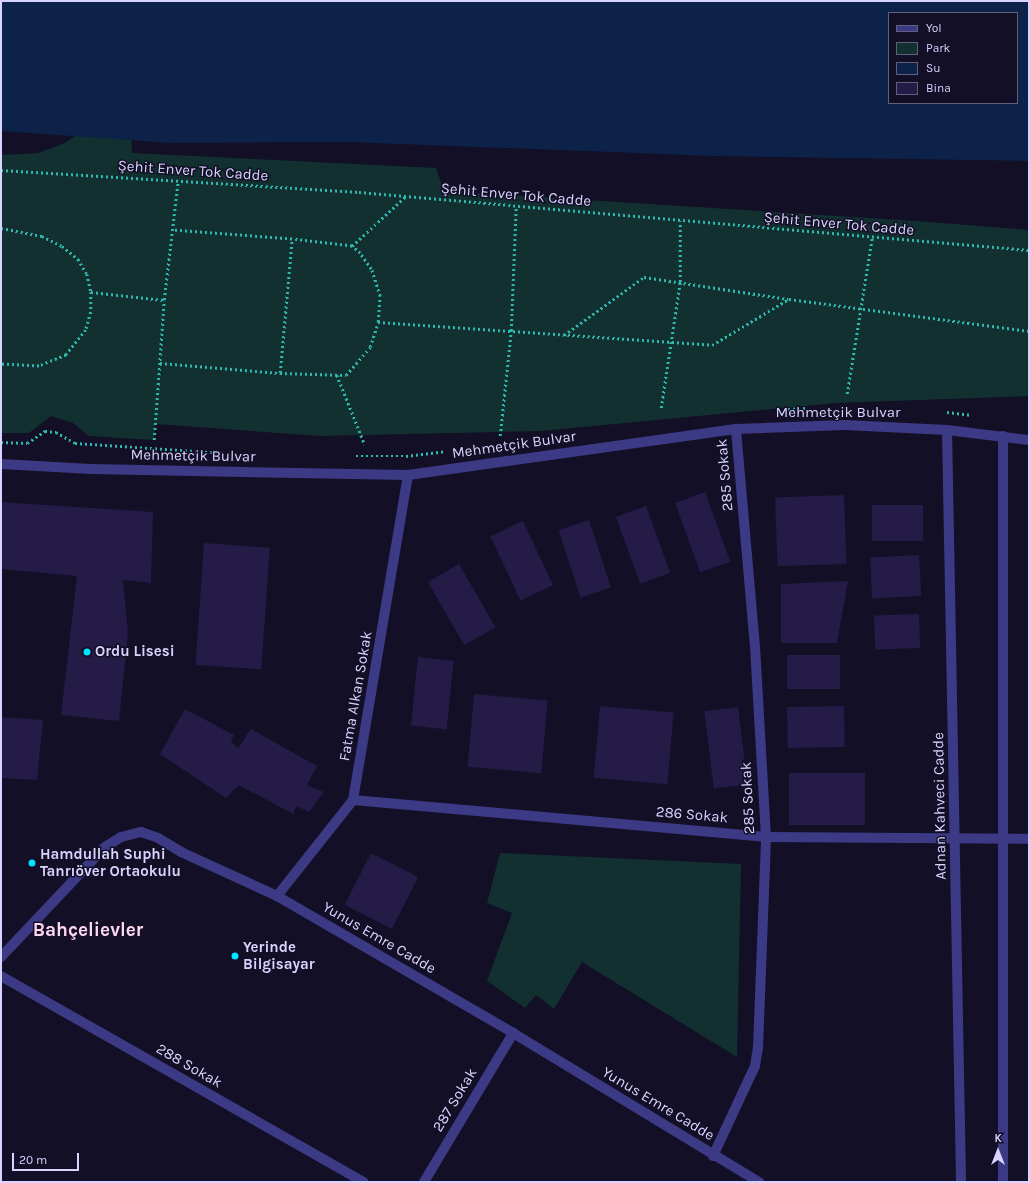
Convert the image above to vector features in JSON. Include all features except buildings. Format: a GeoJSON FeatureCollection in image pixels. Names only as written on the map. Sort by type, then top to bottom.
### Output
{"type":"FeatureCollection","features":[{"type":"Feature","properties":{"kind":"street","name":"Mehmetçik Bulvar"},"geometry":{"type":"LineString","coordinates":[[1,464],[91,470],[408,475],[736,429],[845,425],[947,430],[1029,440]]}},
{"type":"Feature","properties":{"kind":"street","name":"285 Sokak"},"geometry":{"type":"LineString","coordinates":[[713,1156],[755,1066],[758,1048],[766,837],[755,647],[736,429]]}},
{"type":"Feature","properties":{"kind":"street","name":"Adnan Kahveci Cadde"},"geometry":{"type":"LineString","coordinates":[[947,430],[956,838],[961,1182]]}},
{"type":"Feature","properties":{"kind":"street"},"geometry":{"type":"LineString","coordinates":[[1003,436],[1005,839],[1003,1182]]}},
{"type":"Feature","properties":{"kind":"street","name":"Fatma Alkan Sokak"},"geometry":{"type":"LineString","coordinates":[[277,896],[353,800],[408,475]]}},
{"type":"Feature","properties":{"kind":"street","name":"286 Sokak"},"geometry":{"type":"LineString","coordinates":[[353,800],[766,837],[1029,839]]}},
{"type":"Feature","properties":{"kind":"street","name":"Yunus Emre Cadde"},"geometry":{"type":"LineString","coordinates":[[1,957],[105,847],[121,837],[140,832],[158,838],[181,852],[277,896],[512,1033],[713,1156],[759,1182]]}},
{"type":"Feature","properties":{"kind":"street","name":"288 Sokak"},"geometry":{"type":"LineString","coordinates":[[1,976],[363,1182]]}},
{"type":"Feature","properties":{"kind":"street","name":"287 Sokak"},"geometry":{"type":"LineString","coordinates":[[424,1182],[512,1033]]}},
{"type":"Feature","properties":{"kind":"path","name":"Şehit Enver Tok Cadde"},"geometry":{"type":"LineString","coordinates":[[1,170],[406,196],[872,238],[1029,250]]}},
{"type":"Feature","properties":{"kind":"path"},"geometry":{"type":"LineString","coordinates":[[154,440],[164,300],[178,181]]}},
{"type":"Feature","properties":{"kind":"path"},"geometry":{"type":"LineString","coordinates":[[352,246],[406,196]]}},
{"type":"Feature","properties":{"kind":"path"},"geometry":{"type":"LineString","coordinates":[[500,436],[511,331],[516,206]]}},
{"type":"Feature","properties":{"kind":"path"},"geometry":{"type":"LineString","coordinates":[[661,408],[673,343],[680,282],[680,220]]}},
{"type":"Feature","properties":{"kind":"path"},"geometry":{"type":"LineString","coordinates":[[1,228],[42,236],[62,246],[78,259],[87,274],[91,292],[91,312],[86,330],[66,355],[39,366],[1,364]]}},
{"type":"Feature","properties":{"kind":"path"},"geometry":{"type":"LineString","coordinates":[[160,364],[280,373],[346,375],[362,359],[376,334],[378,322],[380,296],[376,284],[367,261],[352,246],[292,239],[172,230]]}},
{"type":"Feature","properties":{"kind":"path"},"geometry":{"type":"LineString","coordinates":[[847,394],[872,238]]}},
{"type":"Feature","properties":{"kind":"path"},"geometry":{"type":"LineString","coordinates":[[280,373],[292,239]]}},
{"type":"Feature","properties":{"kind":"path"},"geometry":{"type":"LineString","coordinates":[[564,335],[644,277],[788,299],[1029,331]]}},
{"type":"Feature","properties":{"kind":"path"},"geometry":{"type":"LineString","coordinates":[[91,292],[164,300]]}},
{"type":"Feature","properties":{"kind":"path"},"geometry":{"type":"LineString","coordinates":[[378,322],[712,345],[788,299]]}},
{"type":"Feature","properties":{"kind":"path"},"geometry":{"type":"LineString","coordinates":[[337,375],[365,445]]}},
{"type":"Feature","properties":{"kind":"path"},"geometry":{"type":"LineString","coordinates":[[779,410],[810,408]]}},
{"type":"Feature","properties":{"kind":"path"},"geometry":{"type":"LineString","coordinates":[[943,412],[974,415]]}},
{"type":"Feature","properties":{"kind":"path"},"geometry":{"type":"LineString","coordinates":[[1,442],[27,443],[45,432],[56,432],[75,443],[228,454]]}},
{"type":"Feature","properties":{"kind":"path"},"geometry":{"type":"LineString","coordinates":[[352,456],[406,456],[452,450]]}},
{"type":"Feature","properties":{"kind":"green space"},"geometry":{"type":"Polygon","coordinates":[[[85,128],[131,131],[132,153],[436,168],[444,191],[916,221],[1029,230],[1029,396],[836,403],[541,431],[320,436],[155,424],[154,440],[89,436],[73,423],[51,416],[29,433],[1,433],[1,155],[38,153],[65,143],[85,128]]]}},
{"type":"Feature","properties":{"kind":"green space"},"geometry":{"type":"Polygon","coordinates":[[[500,853],[741,864],[737,1057],[582,962],[554,1009],[536,995],[525,1008],[487,981],[512,913],[487,903],[500,853]]]}},
{"type":"Feature","properties":{"kind":"water"},"geometry":{"type":"Polygon","coordinates":[[[1,1],[1029,1],[1029,161],[713,156],[349,142],[170,143],[1,131],[1,1]]]}},
{"type":"Feature","properties":{"kind":"place","name":"Ordu Lisesi"},"geometry":{"type":"Point","coordinates":[87,652]}},
{"type":"Feature","properties":{"kind":"place","name":"Hamdullah Suphi Tanrıöver Ortaokulu"},"geometry":{"type":"Point","coordinates":[32,863]}},
{"type":"Feature","properties":{"kind":"place","name":"Yerinde Bilgisayar"},"geometry":{"type":"Point","coordinates":[235,956]}},
{"type":"Feature","properties":{"kind":"district","name":"Bahçelievler"},"geometry":{"type":"Point","coordinates":[88,931]}}]}
